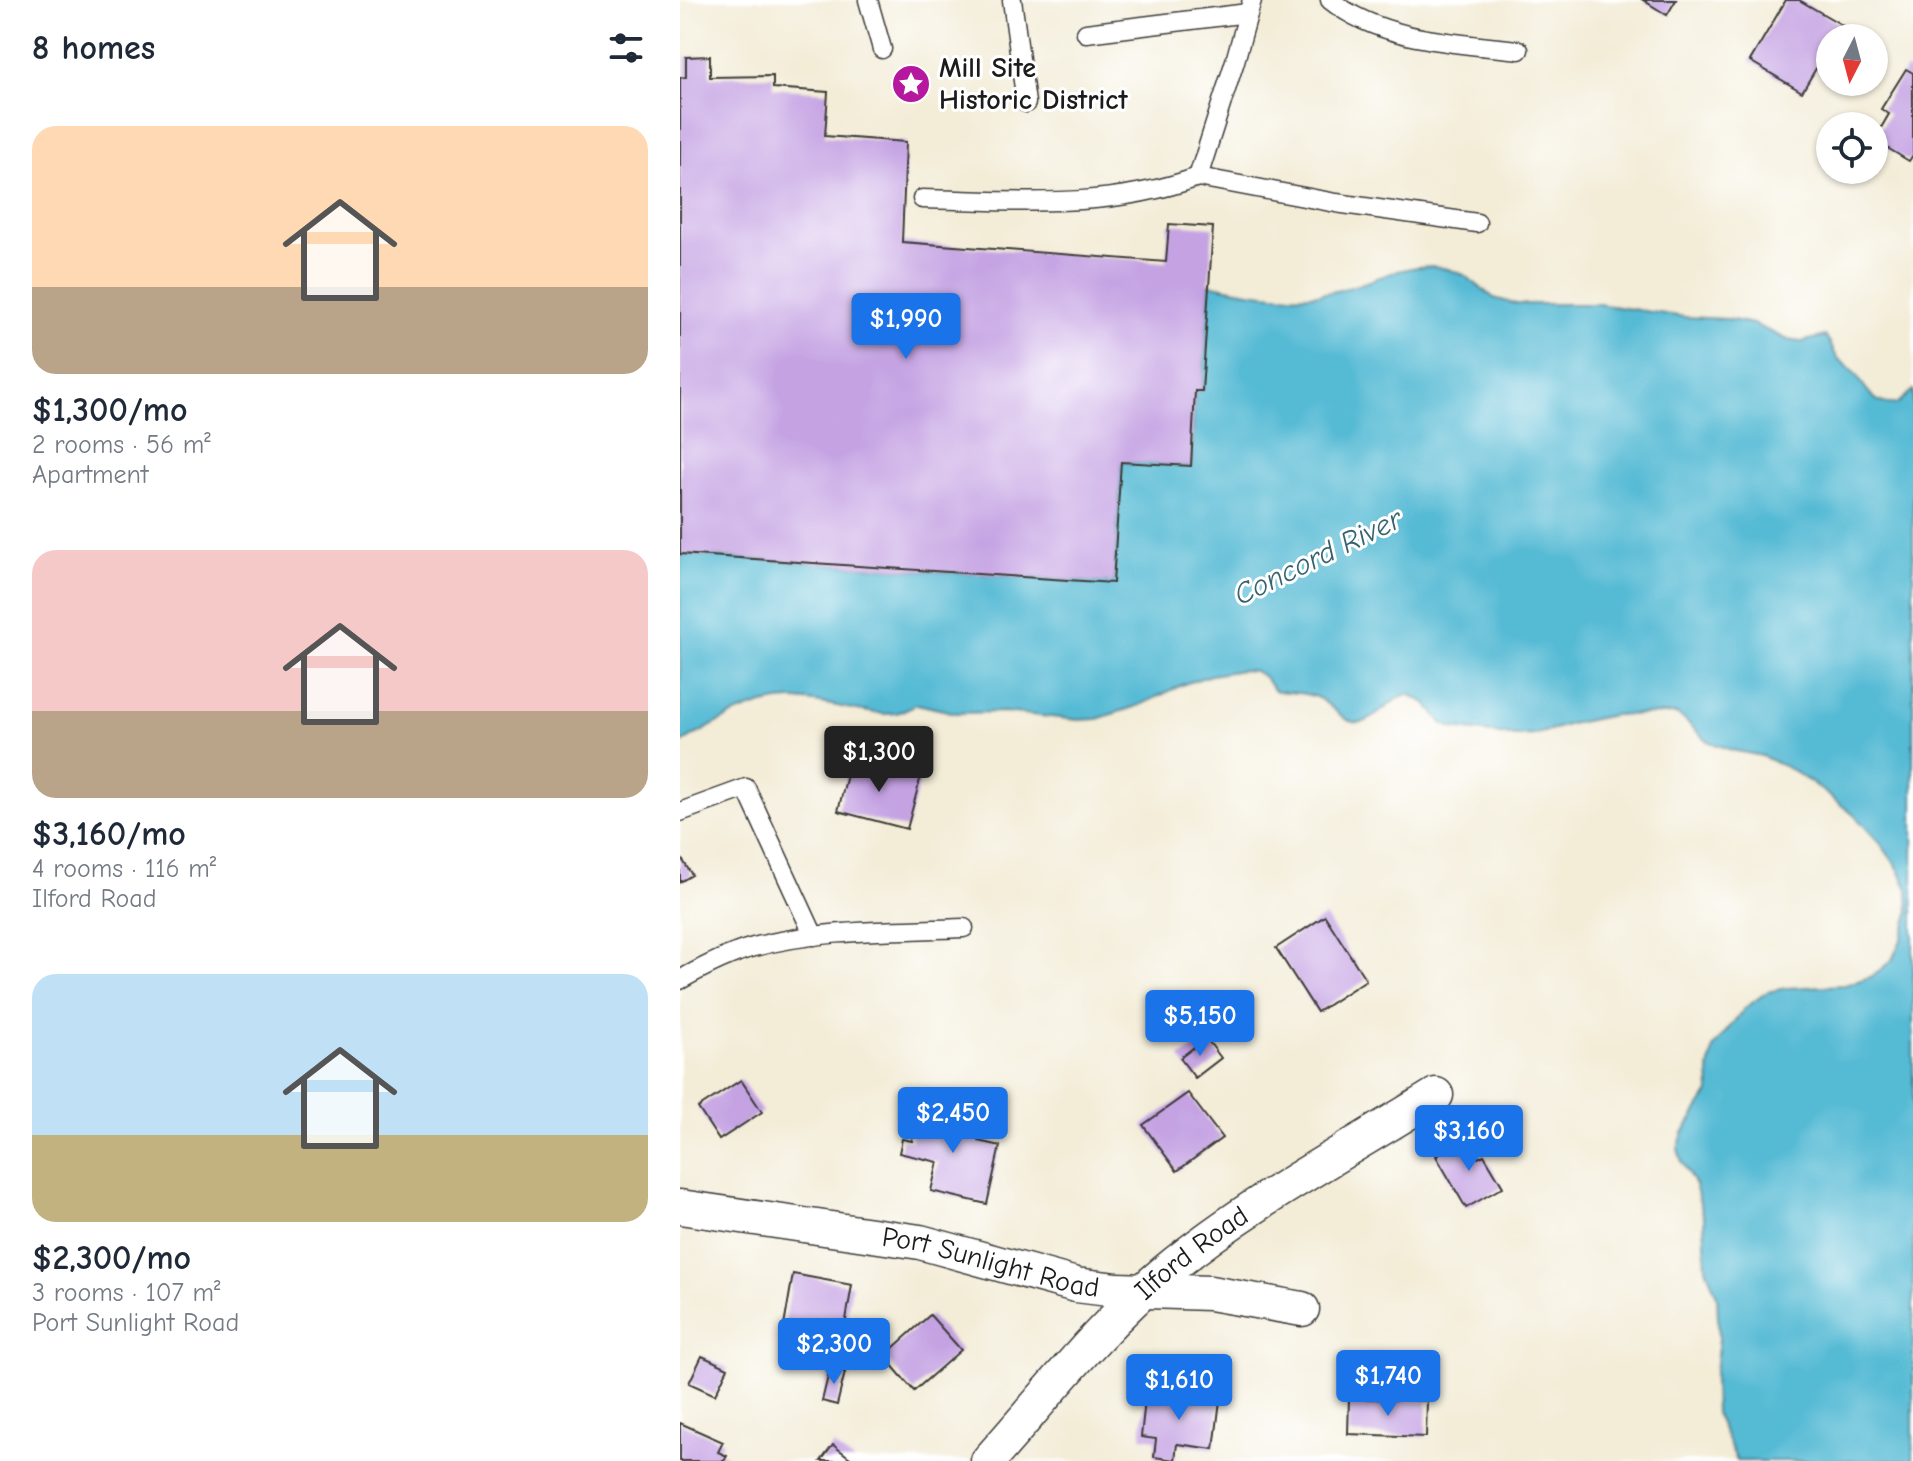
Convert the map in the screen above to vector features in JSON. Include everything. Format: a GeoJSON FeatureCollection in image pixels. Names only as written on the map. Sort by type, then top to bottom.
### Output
{"type":"FeatureCollection","features":[{"type":"Feature","properties":{"kind":"street","name":"Ilford Road"},"geometry":{"type":"LineString","coordinates":[[988,1461],[1101,1333],[1144,1290],[1249,1211],[1436,1095]]}},
{"type":"Feature","properties":{"kind":"street","name":"Port Sunlight Road"},"geometry":{"type":"LineString","coordinates":[[680,1207],[920,1242],[1056,1282],[1096,1288],[1210,1293],[1302,1309]]}},
{"type":"Feature","properties":{"kind":"lane"},"geometry":{"type":"LineString","coordinates":[[868,0],[882,49]]}},
{"type":"Feature","properties":{"kind":"lane"},"geometry":{"type":"LineString","coordinates":[[1012,0],[1026,103]]}},
{"type":"Feature","properties":{"kind":"lane"},"geometry":{"type":"LineString","coordinates":[[1330,0],[1361,19],[1389,29],[1453,42],[1519,50]]}},
{"type":"Feature","properties":{"kind":"lane"},"geometry":{"type":"LineString","coordinates":[[1086,33],[1250,7],[1198,177]]}},
{"type":"Feature","properties":{"kind":"lane"},"geometry":{"type":"LineString","coordinates":[[922,199],[1106,200],[1165,189],[1198,177],[1336,203],[1477,223]]}},
{"type":"Feature","properties":{"kind":"lane"},"geometry":{"type":"LineString","coordinates":[[680,812],[746,788],[814,936]]}},
{"type":"Feature","properties":{"kind":"lane"},"geometry":{"type":"LineString","coordinates":[[680,980],[752,947],[814,936],[964,928]]}},
{"type":"Feature","properties":{"kind":"water","name":"Concord River"},"geometry":{"type":"Polygon","coordinates":[[[1431,266],[1464,275],[1494,298],[1516,304],[1598,304],[1685,317],[1727,319],[1753,324],[1788,340],[1801,342],[1825,336],[1838,358],[1878,401],[1897,404],[1913,390],[1913,1461],[1737,1461],[1715,1413],[1714,1379],[1719,1340],[1717,1296],[1706,1268],[1704,1218],[1695,1185],[1678,1149],[1683,1133],[1710,1091],[1709,1070],[1713,1048],[1745,1008],[1767,992],[1845,985],[1873,976],[1892,960],[1909,913],[1908,889],[1880,843],[1854,815],[1792,770],[1762,756],[1707,741],[1676,714],[1613,715],[1535,735],[1516,736],[1452,728],[1442,723],[1426,703],[1408,694],[1359,723],[1346,719],[1318,698],[1274,690],[1263,676],[1242,670],[1211,675],[1184,684],[1140,705],[1097,719],[1078,720],[1004,712],[956,713],[917,704],[897,713],[886,714],[806,701],[779,701],[734,714],[680,744],[680,554],[1113,583],[1121,462],[1191,466],[1195,391],[1202,391],[1209,284],[1258,293],[1307,295],[1352,287],[1406,269],[1431,266]]]}},
{"type":"Feature","properties":{"kind":"building"},"geometry":{"type":"Polygon","coordinates":[[[1643,0],[1676,0],[1667,15],[1643,0]]]}},
{"type":"Feature","properties":{"kind":"building"},"geometry":{"type":"Polygon","coordinates":[[[1786,0],[1799,0],[1840,24],[1816,24],[1816,68],[1802,92],[1750,61],[1786,0]]]}},
{"type":"Feature","properties":{"kind":"building"},"geometry":{"type":"Polygon","coordinates":[[[710,56],[710,77],[773,76],[773,88],[828,92],[825,136],[906,142],[902,242],[1166,262],[1169,224],[1213,227],[1202,391],[1195,391],[1191,466],[1121,462],[1113,583],[680,554],[680,78],[686,77],[686,57],[710,56]]]}},
{"type":"Feature","properties":{"kind":"building"},"geometry":{"type":"Polygon","coordinates":[[[1906,69],[1913,73],[1913,155],[1909,161],[1888,148],[1889,114],[1881,109],[1906,69]]]}},
{"type":"Feature","properties":{"kind":"building"},"geometry":{"type":"Polygon","coordinates":[[[851,759],[921,776],[907,829],[838,811],[851,759]]]}},
{"type":"Feature","properties":{"kind":"building"},"geometry":{"type":"Polygon","coordinates":[[[680,856],[692,875],[680,882],[680,856]]]}},
{"type":"Feature","properties":{"kind":"building"},"geometry":{"type":"Polygon","coordinates":[[[1325,916],[1366,980],[1317,1012],[1276,948],[1325,916]]]}},
{"type":"Feature","properties":{"kind":"building"},"geometry":{"type":"Polygon","coordinates":[[[1206,1038],[1221,1058],[1195,1078],[1180,1058],[1206,1038]]]}},
{"type":"Feature","properties":{"kind":"building"},"geometry":{"type":"Polygon","coordinates":[[[741,1080],[762,1112],[719,1140],[698,1108],[741,1080]]]}},
{"type":"Feature","properties":{"kind":"building"},"geometry":{"type":"Polygon","coordinates":[[[1188,1093],[1222,1138],[1177,1171],[1143,1125],[1188,1093]]]}},
{"type":"Feature","properties":{"kind":"building"},"geometry":{"type":"Polygon","coordinates":[[[910,1110],[981,1126],[978,1141],[1000,1146],[987,1204],[931,1191],[938,1162],[899,1153],[902,1139],[912,1141],[913,1132],[905,1130],[910,1110]]]}},
{"type":"Feature","properties":{"kind":"building"},"geometry":{"type":"Polygon","coordinates":[[[1467,1139],[1478,1158],[1484,1155],[1503,1187],[1466,1208],[1436,1156],[1467,1139]]]}},
{"type":"Feature","properties":{"kind":"building"},"geometry":{"type":"Polygon","coordinates":[[[793,1274],[852,1285],[842,1343],[820,1339],[818,1352],[805,1349],[807,1337],[783,1332],[793,1274]]]}},
{"type":"Feature","properties":{"kind":"building"},"geometry":{"type":"Polygon","coordinates":[[[930,1315],[961,1350],[914,1391],[884,1356],[930,1315]]]}},
{"type":"Feature","properties":{"kind":"building"},"geometry":{"type":"Polygon","coordinates":[[[702,1356],[728,1368],[715,1395],[689,1383],[702,1356]]]}},
{"type":"Feature","properties":{"kind":"building"},"geometry":{"type":"Polygon","coordinates":[[[830,1368],[845,1372],[837,1405],[822,1401],[830,1368]]]}},
{"type":"Feature","properties":{"kind":"building"},"geometry":{"type":"Polygon","coordinates":[[[1146,1391],[1220,1400],[1214,1449],[1177,1444],[1175,1460],[1154,1457],[1156,1439],[1141,1437],[1146,1391]]]}},
{"type":"Feature","properties":{"kind":"building"},"geometry":{"type":"Polygon","coordinates":[[[1349,1398],[1427,1401],[1426,1437],[1348,1434],[1349,1398]]]}},
{"type":"Feature","properties":{"kind":"building"},"geometry":{"type":"Polygon","coordinates":[[[680,1423],[723,1442],[718,1452],[727,1456],[724,1461],[680,1461],[680,1423]]]}},
{"type":"Feature","properties":{"kind":"building"},"geometry":{"type":"Polygon","coordinates":[[[833,1445],[854,1461],[821,1461],[833,1445]]]}},
{"type":"Feature","properties":{"kind":"place","name":"Mill Site Historic District"},"geometry":{"type":"Point","coordinates":[911,84]}}]}
